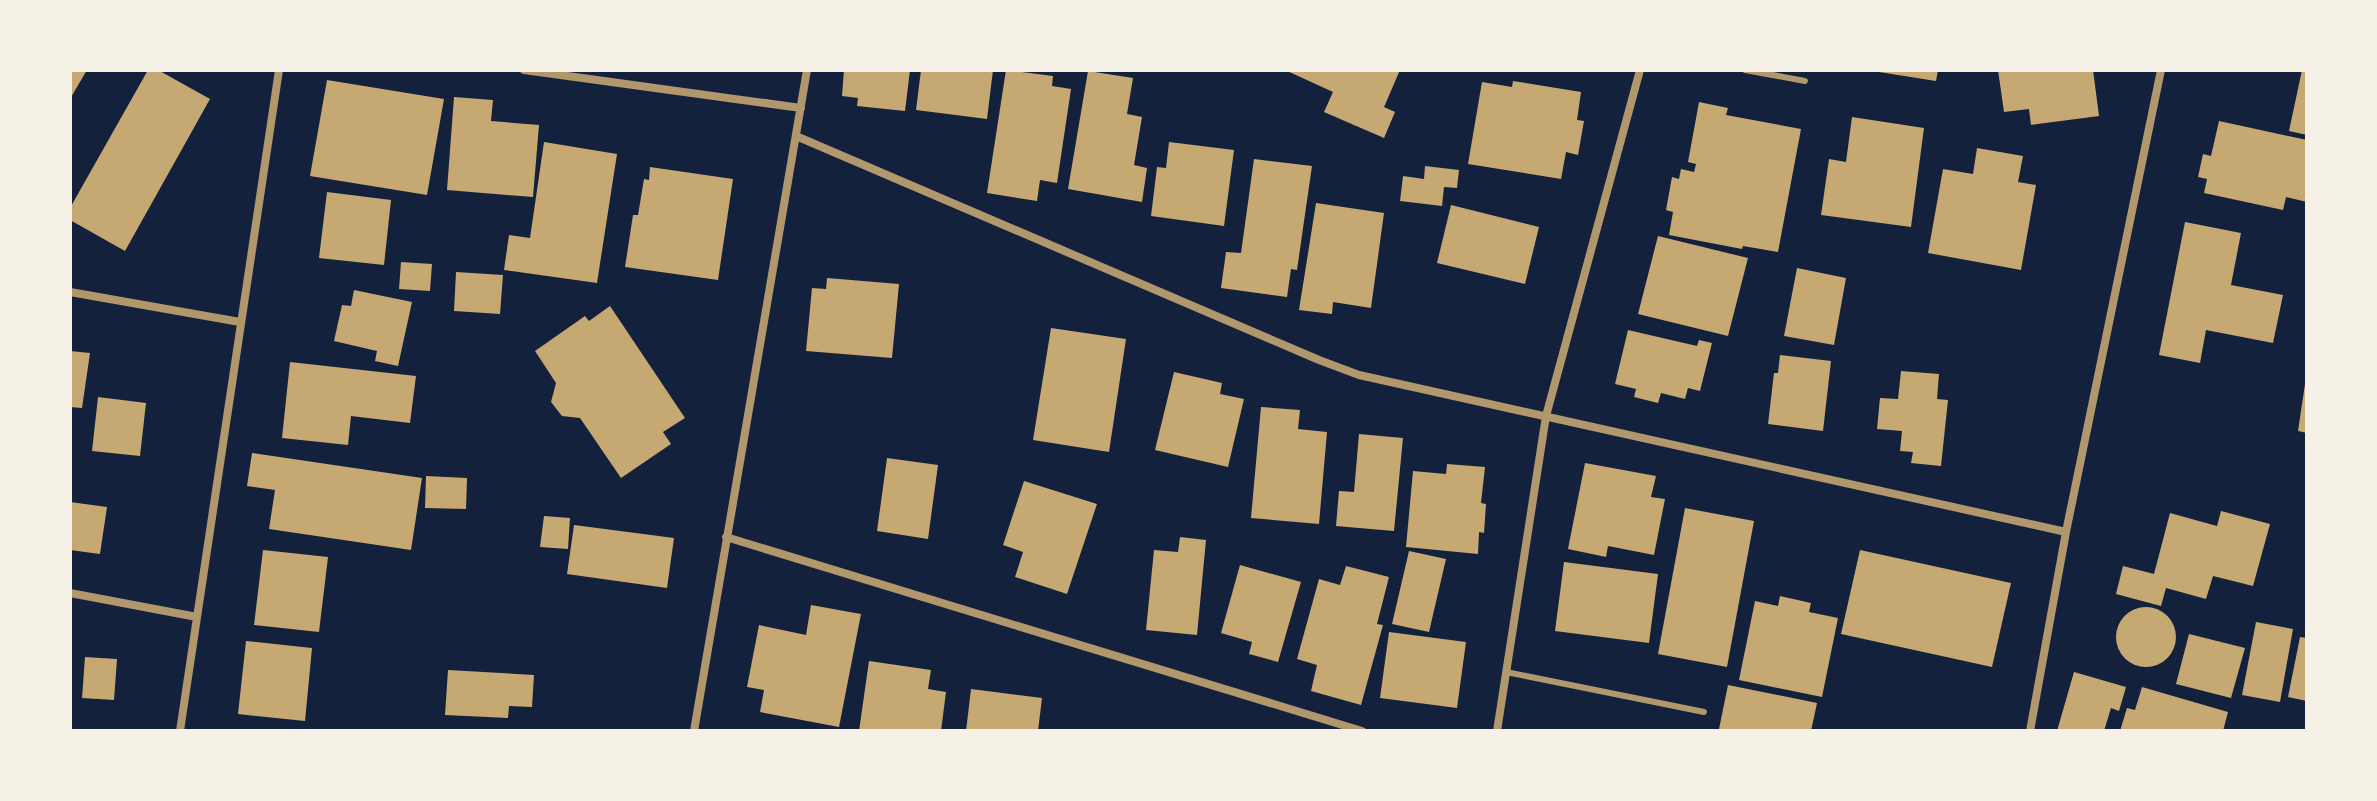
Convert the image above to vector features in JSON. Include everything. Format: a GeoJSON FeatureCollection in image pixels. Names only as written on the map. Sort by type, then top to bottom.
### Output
{"type":"FeatureCollection","features":[{"type":"Feature","properties":{"kind":"street"},"geometry":{"type":"LineString","coordinates":[[180,731],[279,70]]}},
{"type":"Feature","properties":{"kind":"street"},"geometry":{"type":"LineString","coordinates":[[524,70],[801,108]]}},
{"type":"Feature","properties":{"kind":"street"},"geometry":{"type":"LineString","coordinates":[[694,731],[807,70]]}},
{"type":"Feature","properties":{"kind":"street"},"geometry":{"type":"LineString","coordinates":[[1497,731],[1546,416],[1640,70]]}},
{"type":"Feature","properties":{"kind":"street"},"geometry":{"type":"LineString","coordinates":[[2030,731],[2066,532],[2161,70]]}},
{"type":"Feature","properties":{"kind":"street"},"geometry":{"type":"LineString","coordinates":[[796,136],[1359,375],[2066,532]]}},
{"type":"Feature","properties":{"kind":"street"},"geometry":{"type":"LineString","coordinates":[[70,292],[240,322]]}},
{"type":"Feature","properties":{"kind":"street"},"geometry":{"type":"LineString","coordinates":[[726,537],[1362,731]]}},
{"type":"Feature","properties":{"kind":"street"},"geometry":{"type":"LineString","coordinates":[[70,593],[197,617]]}},
{"type":"Feature","properties":{"kind":"lane"},"geometry":{"type":"LineString","coordinates":[[1745,70],[1805,81]]}},
{"type":"Feature","properties":{"kind":"lane"},"geometry":{"type":"LineString","coordinates":[[1506,672],[1704,712]]}},
{"type":"Feature","properties":{"kind":"building"},"geometry":{"type":"Polygon","coordinates":[[[70,70],[87,70],[70,99],[70,70]]]}},
{"type":"Feature","properties":{"kind":"building"},"geometry":{"type":"Polygon","coordinates":[[[148,70],[158,70],[210,99],[125,251],[70,220],[70,208],[148,70]]]}},
{"type":"Feature","properties":{"kind":"building"},"geometry":{"type":"Polygon","coordinates":[[[844,70],[910,70],[905,111],[857,106],[858,98],[842,96],[844,70]]]}},
{"type":"Feature","properties":{"kind":"building"},"geometry":{"type":"Polygon","coordinates":[[[921,70],[993,70],[987,119],[916,110],[921,70]]]}},
{"type":"Feature","properties":{"kind":"building"},"geometry":{"type":"Polygon","coordinates":[[[1006,70],[1053,76],[1052,86],[1071,89],[1057,183],[1040,180],[1037,201],[987,193],[1006,70]]]}},
{"type":"Feature","properties":{"kind":"building"},"geometry":{"type":"Polygon","coordinates":[[[1285,70],[1400,70],[1384,107],[1395,112],[1384,138],[1324,112],[1333,92],[1285,70]]]}},
{"type":"Feature","properties":{"kind":"building"},"geometry":{"type":"Polygon","coordinates":[[[1879,70],[1938,70],[1936,81],[1879,70]]]}},
{"type":"Feature","properties":{"kind":"building"},"geometry":{"type":"Polygon","coordinates":[[[1998,70],[2093,70],[2099,116],[2031,125],[2029,109],[2004,112],[1998,70]]]}},
{"type":"Feature","properties":{"kind":"building"},"geometry":{"type":"Polygon","coordinates":[[[2302,70],[2307,70],[2307,135],[2289,131],[2302,70]]]}},
{"type":"Feature","properties":{"kind":"building"},"geometry":{"type":"Polygon","coordinates":[[[1088,71],[1133,78],[1127,114],[1142,117],[1134,165],[1147,168],[1142,202],[1068,189],[1088,71]]]}},
{"type":"Feature","properties":{"kind":"building"},"geometry":{"type":"Polygon","coordinates":[[[327,80],[444,99],[427,195],[310,176],[327,80]]]}},
{"type":"Feature","properties":{"kind":"building"},"geometry":{"type":"Polygon","coordinates":[[[1513,81],[1581,92],[1577,120],[1584,121],[1578,155],[1566,152],[1561,179],[1468,164],[1482,82],[1512,87],[1513,81]]]}},
{"type":"Feature","properties":{"kind":"building"},"geometry":{"type":"Polygon","coordinates":[[[454,97],[493,100],[491,121],[539,125],[533,197],[447,190],[454,97]]]}},
{"type":"Feature","properties":{"kind":"building"},"geometry":{"type":"Polygon","coordinates":[[[1699,102],[1728,108],[1726,115],[1801,129],[1778,252],[1743,246],[1742,249],[1669,235],[1673,212],[1666,210],[1672,177],[1679,179],[1681,169],[1694,172],[1696,164],[1688,162],[1699,102]]]}},
{"type":"Feature","properties":{"kind":"building"},"geometry":{"type":"Polygon","coordinates":[[[1852,117],[1924,128],[1911,227],[1821,215],[1829,159],[1846,162],[1852,117]]]}},
{"type":"Feature","properties":{"kind":"building"},"geometry":{"type":"Polygon","coordinates":[[[2219,121],[2307,140],[2307,202],[2286,197],[2283,210],[2204,193],[2207,179],[2198,177],[2203,154],[2211,156],[2219,121]]]}},
{"type":"Feature","properties":{"kind":"building"},"geometry":{"type":"Polygon","coordinates":[[[544,142],[617,154],[597,283],[504,270],[509,235],[530,238],[544,142]]]}},
{"type":"Feature","properties":{"kind":"building"},"geometry":{"type":"Polygon","coordinates":[[[1169,142],[1234,150],[1224,226],[1151,216],[1157,167],[1166,168],[1169,142]]]}},
{"type":"Feature","properties":{"kind":"building"},"geometry":{"type":"Polygon","coordinates":[[[1977,148],[2023,156],[2018,182],[2036,185],[2021,270],[1928,253],[1943,169],[1973,174],[1977,148]]]}},
{"type":"Feature","properties":{"kind":"building"},"geometry":{"type":"Polygon","coordinates":[[[1254,159],[1312,166],[1297,270],[1291,269],[1287,297],[1221,288],[1226,252],[1241,253],[1254,159]]]}},
{"type":"Feature","properties":{"kind":"building"},"geometry":{"type":"Polygon","coordinates":[[[1425,166],[1459,170],[1457,188],[1444,187],[1442,206],[1400,201],[1403,176],[1424,179],[1425,166]]]}},
{"type":"Feature","properties":{"kind":"building"},"geometry":{"type":"Polygon","coordinates":[[[650,167],[733,179],[718,280],[625,267],[633,215],[638,215],[644,179],[649,180],[650,167]]]}},
{"type":"Feature","properties":{"kind":"building"},"geometry":{"type":"Polygon","coordinates":[[[327,192],[391,200],[384,265],[319,258],[327,192]]]}},
{"type":"Feature","properties":{"kind":"building"},"geometry":{"type":"Polygon","coordinates":[[[1316,203],[1384,213],[1371,308],[1333,302],[1332,314],[1299,310],[1316,203]]]}},
{"type":"Feature","properties":{"kind":"building"},"geometry":{"type":"Polygon","coordinates":[[[1451,205],[1539,227],[1525,284],[1437,263],[1451,205]]]}},
{"type":"Feature","properties":{"kind":"building"},"geometry":{"type":"Polygon","coordinates":[[[2185,222],[2241,233],[2231,285],[2283,295],[2273,343],[2206,330],[2200,363],[2159,355],[2185,222]]]}},
{"type":"Feature","properties":{"kind":"building"},"geometry":{"type":"Polygon","coordinates":[[[1658,236],[1748,258],[1728,336],[1638,314],[1658,236]]]}},
{"type":"Feature","properties":{"kind":"building"},"geometry":{"type":"Polygon","coordinates":[[[401,262],[432,264],[430,291],[399,289],[401,262]]]}},
{"type":"Feature","properties":{"kind":"building"},"geometry":{"type":"Polygon","coordinates":[[[1797,268],[1846,278],[1834,345],[1784,336],[1797,268]]]}},
{"type":"Feature","properties":{"kind":"building"},"geometry":{"type":"Polygon","coordinates":[[[456,272],[503,275],[500,314],[454,311],[456,272]]]}},
{"type":"Feature","properties":{"kind":"building"},"geometry":{"type":"Polygon","coordinates":[[[827,278],[899,284],[892,358],[806,351],[812,288],[826,289],[827,278]]]}},
{"type":"Feature","properties":{"kind":"building"},"geometry":{"type":"Polygon","coordinates":[[[354,290],[412,302],[398,366],[375,361],[377,351],[334,341],[342,305],[351,306],[354,290]]]}},
{"type":"Feature","properties":{"kind":"building"},"geometry":{"type":"Polygon","coordinates":[[[610,306],[685,418],[663,432],[671,444],[621,478],[580,418],[562,416],[551,402],[556,383],[535,351],[585,316],[589,321],[610,306]]]}},
{"type":"Feature","properties":{"kind":"building"},"geometry":{"type":"Polygon","coordinates":[[[1051,328],[1126,339],[1109,452],[1033,440],[1051,328]]]}},
{"type":"Feature","properties":{"kind":"building"},"geometry":{"type":"Polygon","coordinates":[[[1628,330],[1697,346],[1699,340],[1712,343],[1700,391],[1688,388],[1685,399],[1661,393],[1658,403],[1634,397],[1636,389],[1615,384],[1628,330]]]}},
{"type":"Feature","properties":{"kind":"building"},"geometry":{"type":"Polygon","coordinates":[[[70,351],[90,353],[82,408],[70,407],[70,351]]]}},
{"type":"Feature","properties":{"kind":"building"},"geometry":{"type":"Polygon","coordinates":[[[1780,355],[1831,361],[1823,431],[1768,424],[1774,373],[1778,373],[1780,355]]]}},
{"type":"Feature","properties":{"kind":"building"},"geometry":{"type":"Polygon","coordinates":[[[290,362],[416,376],[410,423],[351,416],[348,445],[282,438],[290,362]]]}},
{"type":"Feature","properties":{"kind":"building"},"geometry":{"type":"Polygon","coordinates":[[[1901,371],[1939,374],[1937,399],[1948,400],[1941,466],[1911,463],[1913,452],[1900,451],[1902,431],[1877,429],[1880,398],[1898,399],[1901,371]]]}},
{"type":"Feature","properties":{"kind":"building"},"geometry":{"type":"Polygon","coordinates":[[[1174,372],[1222,383],[1220,394],[1244,399],[1228,467],[1155,450],[1174,372]]]}},
{"type":"Feature","properties":{"kind":"building"},"geometry":{"type":"Polygon","coordinates":[[[2307,384],[2307,433],[2298,431],[2307,384]]]}},
{"type":"Feature","properties":{"kind":"building"},"geometry":{"type":"Polygon","coordinates":[[[98,397],[146,403],[140,456],[92,451],[98,397]]]}},
{"type":"Feature","properties":{"kind":"building"},"geometry":{"type":"Polygon","coordinates":[[[1261,407],[1300,410],[1298,429],[1327,432],[1319,524],[1251,518],[1261,407]]]}},
{"type":"Feature","properties":{"kind":"building"},"geometry":{"type":"Polygon","coordinates":[[[1359,434],[1403,438],[1394,531],[1336,526],[1339,491],[1354,492],[1359,434]]]}},
{"type":"Feature","properties":{"kind":"building"},"geometry":{"type":"Polygon","coordinates":[[[252,453],[422,478],[411,550],[269,529],[275,490],[247,486],[252,453]]]}},
{"type":"Feature","properties":{"kind":"building"},"geometry":{"type":"Polygon","coordinates":[[[887,458],[938,465],[928,539],[877,531],[887,458]]]}},
{"type":"Feature","properties":{"kind":"building"},"geometry":{"type":"Polygon","coordinates":[[[1585,463],[1656,476],[1651,497],[1665,499],[1654,555],[1608,546],[1606,557],[1568,549],[1585,463]]]}},
{"type":"Feature","properties":{"kind":"building"},"geometry":{"type":"Polygon","coordinates":[[[1447,464],[1485,467],[1481,503],[1486,504],[1484,533],[1479,532],[1478,554],[1406,547],[1413,471],[1446,474],[1447,464]]]}},
{"type":"Feature","properties":{"kind":"building"},"geometry":{"type":"Polygon","coordinates":[[[426,476],[467,478],[466,509],[425,508],[426,476]]]}},
{"type":"Feature","properties":{"kind":"building"},"geometry":{"type":"Polygon","coordinates":[[[1024,481],[1097,504],[1067,594],[1015,577],[1023,552],[1003,545],[1024,481]]]}},
{"type":"Feature","properties":{"kind":"building"},"geometry":{"type":"Polygon","coordinates":[[[70,502],[107,507],[100,554],[70,550],[70,502]]]}},
{"type":"Feature","properties":{"kind":"building"},"geometry":{"type":"Polygon","coordinates":[[[1685,508],[1754,521],[1727,667],[1658,654],[1685,508]]]}},
{"type":"Feature","properties":{"kind":"building"},"geometry":{"type":"Polygon","coordinates":[[[2221,511],[2270,524],[2253,586],[2213,576],[2206,599],[2166,588],[2161,606],[2116,594],[2123,566],[2154,574],[2170,513],[2217,526],[2221,511]]]}},
{"type":"Feature","properties":{"kind":"building"},"geometry":{"type":"Polygon","coordinates":[[[544,516],[570,518],[568,549],[540,547],[544,516]]]}},
{"type":"Feature","properties":{"kind":"building"},"geometry":{"type":"Polygon","coordinates":[[[574,525],[674,538],[667,588],[567,574],[574,525]]]}},
{"type":"Feature","properties":{"kind":"building"},"geometry":{"type":"Polygon","coordinates":[[[1180,537],[1206,540],[1197,635],[1146,630],[1154,550],[1178,552],[1180,537]]]}},
{"type":"Feature","properties":{"kind":"building"},"geometry":{"type":"Polygon","coordinates":[[[263,550],[328,557],[319,632],[254,625],[263,550]]]}},
{"type":"Feature","properties":{"kind":"building"},"geometry":{"type":"Polygon","coordinates":[[[1860,550],[2011,583],[1992,667],[1841,634],[1860,550]]]}},
{"type":"Feature","properties":{"kind":"building"},"geometry":{"type":"Polygon","coordinates":[[[1409,551],[1446,559],[1429,632],[1392,624],[1409,551]]]}},
{"type":"Feature","properties":{"kind":"building"},"geometry":{"type":"Polygon","coordinates":[[[1564,562],[1658,574],[1649,643],[1555,631],[1564,562]]]}},
{"type":"Feature","properties":{"kind":"building"},"geometry":{"type":"Polygon","coordinates":[[[1240,565],[1301,582],[1278,662],[1249,654],[1252,642],[1221,633],[1240,565]]]}},
{"type":"Feature","properties":{"kind":"building"},"geometry":{"type":"Polygon","coordinates":[[[1346,566],[1389,577],[1377,624],[1383,625],[1361,705],[1311,691],[1317,665],[1297,659],[1319,579],[1340,585],[1346,566]]]}},
{"type":"Feature","properties":{"kind":"building"},"geometry":{"type":"Polygon","coordinates":[[[1780,596],[1811,603],[1809,612],[1838,618],[1822,697],[1739,680],[1755,601],[1778,606],[1780,596]]]}},
{"type":"Feature","properties":{"kind":"building"},"geometry":{"type":"Polygon","coordinates":[[[811,605],[861,614],[839,727],[760,712],[764,690],[747,687],[759,625],[806,635],[811,605]]]}},
{"type":"Feature","properties":{"kind":"building"},"geometry":{"type":"Polygon","coordinates":[[[2146,607],[2157,609],[2167,616],[2174,626],[2174,648],[2167,658],[2157,665],[2146,667],[2135,665],[2125,658],[2118,648],[2116,637],[2118,626],[2125,616],[2135,609],[2146,607]]]}},
{"type":"Feature","properties":{"kind":"building"},"geometry":{"type":"Polygon","coordinates":[[[2256,622],[2293,629],[2280,702],[2242,695],[2256,622]]]}},
{"type":"Feature","properties":{"kind":"building"},"geometry":{"type":"Polygon","coordinates":[[[1389,632],[1466,642],[1457,708],[1380,698],[1389,632]]]}},
{"type":"Feature","properties":{"kind":"building"},"geometry":{"type":"Polygon","coordinates":[[[2189,634],[2245,648],[2231,698],[2176,684],[2189,634]]]}},
{"type":"Feature","properties":{"kind":"building"},"geometry":{"type":"Polygon","coordinates":[[[2300,637],[2307,638],[2307,701],[2288,697],[2300,637]]]}},
{"type":"Feature","properties":{"kind":"building"},"geometry":{"type":"Polygon","coordinates":[[[246,641],[312,648],[305,721],[238,714],[246,641]]]}},
{"type":"Feature","properties":{"kind":"building"},"geometry":{"type":"Polygon","coordinates":[[[85,657],[117,659],[114,700],[82,698],[85,657]]]}},
{"type":"Feature","properties":{"kind":"building"},"geometry":{"type":"Polygon","coordinates":[[[869,661],[931,670],[928,689],[946,692],[941,731],[859,731],[869,661]]]}},
{"type":"Feature","properties":{"kind":"building"},"geometry":{"type":"Polygon","coordinates":[[[448,670],[534,675],[532,707],[509,706],[508,718],[445,715],[448,670]]]}},
{"type":"Feature","properties":{"kind":"building"},"geometry":{"type":"Polygon","coordinates":[[[2074,672],[2126,687],[2119,711],[2111,708],[2104,731],[2057,731],[2074,672]]]}},
{"type":"Feature","properties":{"kind":"building"},"geometry":{"type":"Polygon","coordinates":[[[1728,685],[1817,703],[1811,731],[1719,729],[1728,685]]]}},
{"type":"Feature","properties":{"kind":"building"},"geometry":{"type":"Polygon","coordinates":[[[2142,687],[2228,712],[2223,731],[2120,731],[2127,708],[2135,710],[2142,687]]]}},
{"type":"Feature","properties":{"kind":"building"},"geometry":{"type":"Polygon","coordinates":[[[971,689],[1042,698],[1038,731],[966,731],[971,689]]]}}]}
